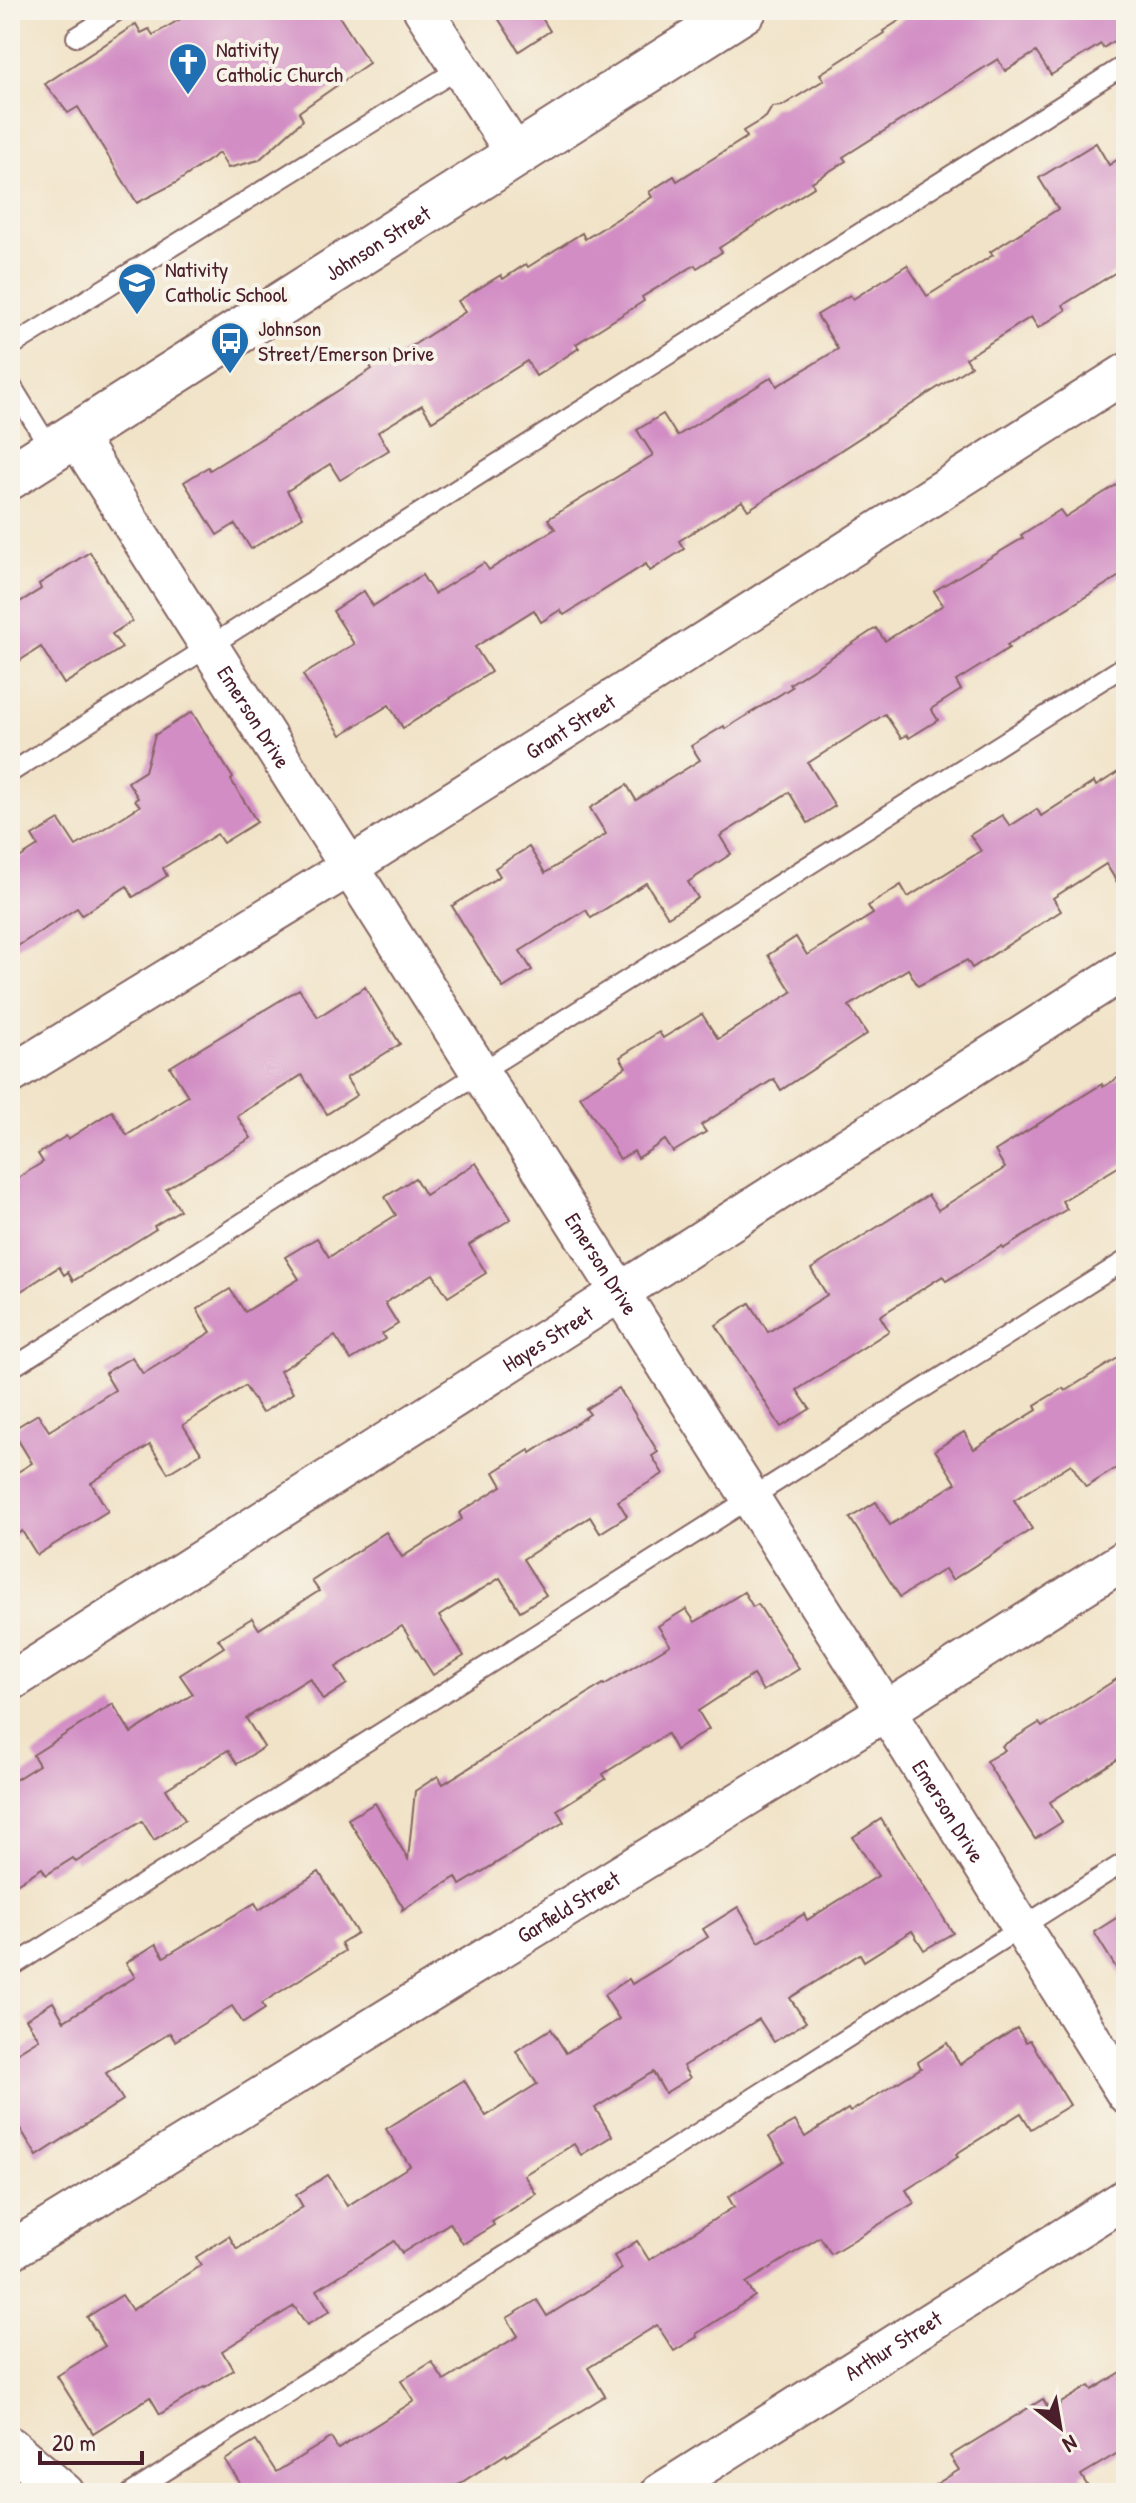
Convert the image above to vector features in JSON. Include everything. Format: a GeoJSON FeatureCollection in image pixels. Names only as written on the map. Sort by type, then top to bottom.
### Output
{"type":"FeatureCollection","features":[{"type":"Feature","properties":{"kind":"street"},"geometry":{"type":"LineString","coordinates":[[423,10],[516,155]]}},
{"type":"Feature","properties":{"kind":"street","name":"Johnson Street"},"geometry":{"type":"LineString","coordinates":[[10,477],[744,10]]}},
{"type":"Feature","properties":{"kind":"street","name":"Grant Street"},"geometry":{"type":"LineString","coordinates":[[10,1075],[349,867],[1126,373]]}},
{"type":"Feature","properties":{"kind":"street","name":"Emerson Drive"},"geometry":{"type":"LineString","coordinates":[[63,443],[210,648],[1126,2094]]}},
{"type":"Feature","properties":{"kind":"street","name":"Hayes Street"},"geometry":{"type":"LineString","coordinates":[[10,1682],[1126,969]]}},
{"type":"Feature","properties":{"kind":"street","name":"Garfield Street"},"geometry":{"type":"LineString","coordinates":[[10,2251],[886,1711],[1126,1559]]}},
{"type":"Feature","properties":{"kind":"street","name":"Arthur Street"},"geometry":{"type":"LineString","coordinates":[[660,2493],[1126,2198]]}},
{"type":"Feature","properties":{"kind":"street"},"geometry":{"type":"LineString","coordinates":[[10,2446],[65,2493]]}},
{"type":"Feature","properties":{"kind":"lane"},"geometry":{"type":"LineString","coordinates":[[76,37],[119,10]]}},
{"type":"Feature","properties":{"kind":"lane"},"geometry":{"type":"LineString","coordinates":[[10,773],[1126,64]]}},
{"type":"Feature","properties":{"kind":"lane"},"geometry":{"type":"LineString","coordinates":[[10,347],[460,68]]}},
{"type":"Feature","properties":{"kind":"lane"},"geometry":{"type":"LineString","coordinates":[[10,383],[63,443]]}},
{"type":"Feature","properties":{"kind":"lane"},"geometry":{"type":"LineString","coordinates":[[10,1369],[1126,665]]}},
{"type":"Feature","properties":{"kind":"lane"},"geometry":{"type":"LineString","coordinates":[[10,1968],[1126,1260]]}},
{"type":"Feature","properties":{"kind":"lane"},"geometry":{"type":"LineString","coordinates":[[131,2493],[1126,1861]]}},
{"type":"Feature","properties":{"kind":"building","name":"Nativity Catholic Church"},"geometry":{"type":"Polygon","coordinates":[[[196,10],[335,10],[369,63],[299,112],[303,120],[259,160],[228,168],[219,153],[176,183],[137,203],[78,107],[68,113],[45,84],[136,24],[141,33],[149,29],[153,35],[196,10]]]}},
{"type":"Feature","properties":{"kind":"building"},"geometry":{"type":"Polygon","coordinates":[[[493,10],[537,10],[550,31],[519,51],[493,10]]]}},
{"type":"Feature","properties":{"kind":"building"},"geometry":{"type":"Polygon","coordinates":[[[916,10],[1126,10],[1126,33],[1103,48],[1101,44],[1051,75],[1036,52],[1005,71],[998,59],[843,157],[846,161],[812,182],[814,187],[719,248],[722,252],[697,268],[695,265],[642,297],[644,301],[576,344],[579,348],[536,376],[527,361],[432,421],[422,405],[378,432],[389,450],[340,480],[330,464],[287,491],[303,517],[251,549],[235,524],[217,535],[184,482],[208,467],[210,470],[303,413],[372,369],[370,366],[393,351],[396,356],[465,312],[458,301],[501,275],[503,279],[526,264],[528,267],[582,233],[585,239],[652,197],[649,192],[674,176],[677,181],[747,137],[743,131],[766,117],[772,107],[782,106],[824,80],[820,74],[916,10]]]}},
{"type":"Feature","properties":{"kind":"building"},"geometry":{"type":"Polygon","coordinates":[[[1096,143],[1109,165],[1126,154],[1126,266],[1063,305],[1066,310],[1038,328],[1031,317],[966,358],[971,366],[748,510],[742,501],[679,541],[684,549],[650,571],[646,564],[564,615],[560,610],[541,622],[534,610],[475,647],[491,672],[403,728],[389,705],[341,735],[303,675],[354,644],[333,611],[364,591],[373,606],[422,575],[434,594],[484,563],[489,570],[555,529],[548,519],[653,455],[637,430],[663,414],[677,436],[772,377],[777,386],[838,349],[817,315],[850,295],[853,299],[907,265],[927,296],[993,255],[990,252],[1058,209],[1039,178],[1096,143]]]}},
{"type":"Feature","properties":{"kind":"building"},"geometry":{"type":"Polygon","coordinates":[[[1126,479],[1126,572],[1007,645],[1009,648],[956,681],[961,690],[931,709],[938,720],[909,738],[907,735],[901,738],[885,714],[808,763],[835,806],[808,823],[789,792],[720,836],[731,854],[688,882],[698,898],[668,917],[646,883],[591,918],[586,910],[520,951],[532,970],[503,988],[452,906],[500,876],[495,868],[529,847],[545,873],[606,834],[590,808],[627,785],[636,800],[700,760],[691,746],[724,726],[725,729],[792,687],[790,684],[876,628],[885,641],[943,605],[934,591],[1023,538],[1021,535],[1060,510],[1065,517],[1126,479]]]}},
{"type":"Feature","properties":{"kind":"building"},"geometry":{"type":"Polygon","coordinates":[[[90,552],[132,621],[112,634],[122,648],[64,684],[41,647],[10,667],[10,608],[41,589],[39,584],[90,552]]]}},
{"type":"Feature","properties":{"kind":"building"},"geometry":{"type":"Polygon","coordinates":[[[192,712],[257,822],[223,843],[217,834],[163,868],[167,876],[133,897],[127,886],[82,915],[77,908],[10,951],[10,864],[38,846],[32,836],[59,820],[76,846],[140,806],[128,782],[145,771],[155,735],[192,712]]]}},
{"type":"Feature","properties":{"kind":"building"},"geometry":{"type":"Polygon","coordinates":[[[1126,767],[1126,897],[1106,864],[1053,898],[1061,911],[972,968],[967,960],[918,986],[908,969],[849,1006],[867,1034],[781,1090],[774,1079],[701,1125],[706,1132],[673,1152],[665,1140],[638,1158],[634,1151],[620,1159],[580,1096],[626,1067],[620,1057],[659,1032],[663,1038],[702,1014],[718,1039],[792,992],[768,955],[796,937],[807,955],[873,914],[868,906],[901,885],[908,897],[981,851],[970,835],[1002,815],[1010,826],[1037,809],[1041,816],[1094,782],[1096,786],[1126,767]]]}},
{"type":"Feature","properties":{"kind":"building"},"geometry":{"type":"Polygon","coordinates":[[[365,987],[400,1044],[346,1078],[357,1095],[327,1114],[302,1075],[237,1116],[251,1138],[166,1189],[180,1210],[154,1226],[156,1229],[73,1281],[68,1272],[64,1275],[59,1267],[10,1298],[10,1183],[43,1162],[38,1154],[112,1111],[127,1135],[188,1096],[170,1067],[299,989],[318,1017],[365,987]]]}},
{"type":"Feature","properties":{"kind":"building"},"geometry":{"type":"Polygon","coordinates":[[[1126,1073],[1126,1162],[1062,1201],[1067,1209],[946,1281],[943,1276],[880,1316],[889,1331],[797,1390],[810,1409],[781,1427],[716,1325],[750,1303],[768,1332],[827,1295],[811,1269],[928,1195],[938,1210],[1005,1168],[995,1151],[1102,1084],[1103,1087],[1126,1073]]]}},
{"type":"Feature","properties":{"kind":"building"},"geometry":{"type":"Polygon","coordinates":[[[476,1163],[511,1219],[469,1245],[486,1273],[448,1297],[433,1274],[385,1303],[398,1324],[382,1334],[385,1339],[351,1360],[335,1336],[280,1371],[293,1393],[262,1413],[245,1386],[183,1425],[201,1453],[168,1473],[150,1445],[91,1483],[108,1511],[37,1555],[22,1531],[10,1539],[10,1477],[32,1463],[12,1430],[38,1414],[49,1431],[115,1390],[105,1373],[132,1357],[143,1374],[211,1332],[197,1309],[230,1289],[245,1312],[299,1279],[285,1257],[317,1238],[329,1257],[396,1215],[385,1197],[415,1178],[425,1195],[476,1163]]]}},
{"type":"Feature","properties":{"kind":"building"},"geometry":{"type":"Polygon","coordinates":[[[1126,1353],[1126,1462],[1086,1487],[1071,1464],[1014,1500],[1032,1529],[952,1580],[945,1569],[900,1597],[850,1518],[876,1502],[890,1525],[956,1483],[935,1450],[964,1432],[974,1449],[1037,1410],[1035,1405],[1063,1388],[1065,1391],[1126,1353]]]}},
{"type":"Feature","properties":{"kind":"building"},"geometry":{"type":"Polygon","coordinates":[[[619,1388],[658,1452],[652,1456],[663,1474],[618,1501],[627,1516],[600,1533],[590,1517],[523,1559],[546,1595],[520,1611],[500,1578],[439,1616],[464,1656],[433,1675],[402,1626],[336,1667],[347,1684],[323,1700],[310,1678],[246,1718],[264,1747],[237,1764],[228,1750],[166,1789],[185,1820],[154,1840],[142,1821],[76,1862],[73,1858],[46,1875],[42,1868],[10,1888],[10,1783],[39,1765],[33,1755],[113,1704],[131,1733],[193,1694],[180,1675],[224,1647],[218,1639],[252,1618],[259,1629],[319,1591],[312,1581],[386,1532],[402,1557],[462,1519],[459,1513],[502,1486],[494,1472],[529,1450],[531,1453],[590,1414],[586,1409],[619,1388]]]}},
{"type":"Feature","properties":{"kind":"building"},"geometry":{"type":"Polygon","coordinates":[[[744,1592],[753,1607],[758,1604],[799,1669],[763,1691],[753,1675],[698,1711],[709,1729],[676,1750],[667,1734],[603,1774],[606,1779],[557,1810],[564,1822],[460,1885],[456,1877],[402,1910],[348,1819],[375,1803],[408,1859],[415,1791],[438,1776],[443,1784],[670,1645],[658,1626],[686,1609],[695,1622],[744,1592]]]}},
{"type":"Feature","properties":{"kind":"building"},"geometry":{"type":"Polygon","coordinates":[[[1126,1673],[1126,1754],[1050,1802],[1062,1822],[1035,1839],[986,1761],[1005,1750],[1002,1746],[1039,1723],[1042,1727],[1126,1673]]]}},
{"type":"Feature","properties":{"kind":"building"},"geometry":{"type":"Polygon","coordinates":[[[881,1819],[953,1933],[924,1950],[912,1931],[864,1961],[860,1954],[790,1998],[806,2022],[774,2042],[759,2019],[683,2066],[690,2078],[665,2093],[653,2072],[595,2108],[612,2136],[581,2155],[574,2144],[524,2175],[536,2194],[492,2222],[494,2225],[463,2244],[450,2223],[402,2253],[394,2241],[317,2290],[330,2311],[307,2325],[294,2306],[222,2351],[233,2370],[205,2388],[160,2414],[150,2397],[93,2433],[57,2376],[105,2346],[87,2317],[122,2295],[132,2310],[201,2265],[196,2257],[229,2236],[237,2249],[303,2207],[296,2195],[328,2175],[347,2206],[410,2166],[386,2129],[464,2080],[486,2116],[537,2084],[516,2051],[551,2029],[566,2053],[619,2019],[604,1995],[629,1979],[632,1984],[708,1937],[703,1929],[738,1907],[759,1942],[804,1914],[807,1920],[878,1876],[853,1837],[881,1819]]]}},
{"type":"Feature","properties":{"kind":"building"},"geometry":{"type":"Polygon","coordinates":[[[319,1872],[357,1933],[341,1943],[345,1951],[262,2003],[265,2009],[243,2023],[232,2006],[175,2041],[170,2033],[106,2073],[123,2100],[37,2156],[20,2128],[10,2134],[10,2057],[39,2039],[26,2019],[53,2002],[64,2021],[135,1977],[126,1963],[156,1944],[164,1957],[255,1903],[259,1910],[319,1872]]]}},
{"type":"Feature","properties":{"kind":"building"},"geometry":{"type":"Polygon","coordinates":[[[1126,1912],[1126,1984],[1094,1932],[1126,1912]]]}},
{"type":"Feature","properties":{"kind":"building"},"geometry":{"type":"Polygon","coordinates":[[[1017,2028],[1026,2042],[1030,2040],[1070,2105],[1031,2129],[1021,2113],[906,2190],[914,2203],[831,2254],[820,2237],[746,2283],[755,2296],[674,2351],[657,2325],[588,2368],[605,2396],[507,2456],[445,2493],[242,2493],[245,2491],[225,2460],[256,2441],[276,2472],[331,2438],[338,2449],[414,2401],[401,2381],[432,2362],[444,2381],[518,2336],[507,2318],[537,2300],[547,2316],[622,2269],[614,2256],[637,2241],[649,2260],[734,2207],[728,2197],[784,2161],[769,2137],[795,2121],[805,2137],[921,2068],[918,2062],[947,2043],[960,2064],[1017,2028]]]}},
{"type":"Feature","properties":{"kind":"building"},"geometry":{"type":"Polygon","coordinates":[[[1126,2369],[1126,2448],[1081,2475],[1092,2493],[922,2493],[959,2470],[950,2456],[1043,2399],[1049,2410],[1089,2386],[1092,2390],[1126,2369]]]}},
{"type":"Feature","properties":{"kind":"place","name":"Nativity Catholic Church"},"geometry":{"type":"Point","coordinates":[188,96]}},
{"type":"Feature","properties":{"kind":"place","name":"Nativity Catholic School"},"geometry":{"type":"Point","coordinates":[137,316]}},
{"type":"Feature","properties":{"kind":"place","name":"Johnson Street/Emerson Drive"},"geometry":{"type":"Point","coordinates":[230,375]}}]}
